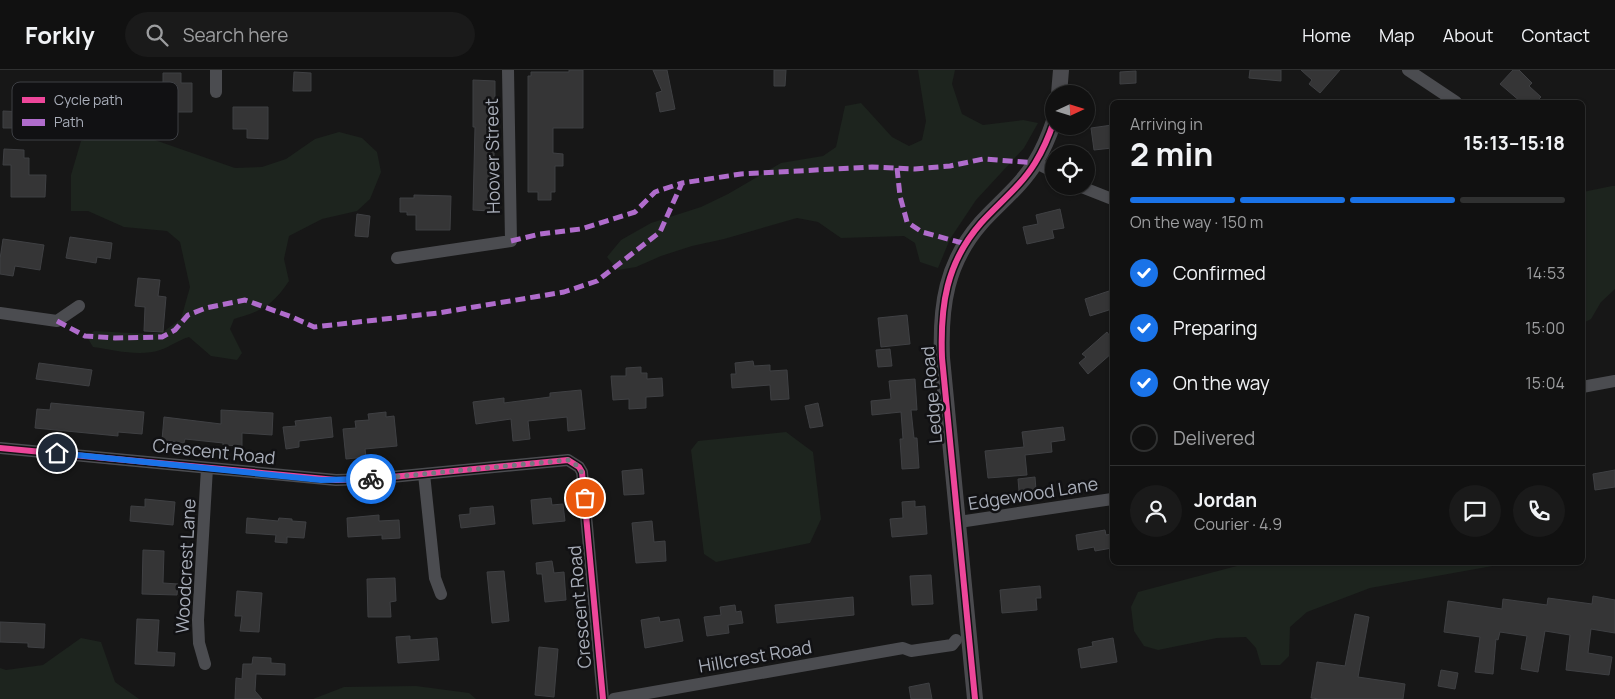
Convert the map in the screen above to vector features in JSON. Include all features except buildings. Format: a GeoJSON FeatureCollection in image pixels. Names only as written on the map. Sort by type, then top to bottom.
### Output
{"type":"FeatureCollection","features":[{"type":"Feature","properties":{"kind":"street"},"geometry":{"type":"LineString","coordinates":[[216,70],[216,92]]}},
{"type":"Feature","properties":{"kind":"street","name":"Hoover Street"},"geometry":{"type":"LineString","coordinates":[[397,258],[511,241],[508,70]]}},
{"type":"Feature","properties":{"kind":"street"},"geometry":{"type":"LineString","coordinates":[[1060,85],[1061,70]]}},
{"type":"Feature","properties":{"kind":"street"},"geometry":{"type":"LineString","coordinates":[[1408,70],[1453,100]]}},
{"type":"Feature","properties":{"kind":"street","name":"Ledge Road"},"geometry":{"type":"LineString","coordinates":[[975,699],[963,639],[958,522],[942,358],[941,332],[944,300],[952,272],[966,244],[981,224],[1016,187],[1036,162],[1048,135]]}},
{"type":"Feature","properties":{"kind":"street"},"geometry":{"type":"LineString","coordinates":[[1036,162],[1045,167]]}},
{"type":"Feature","properties":{"kind":"street"},"geometry":{"type":"LineString","coordinates":[[1095,192],[1110,198]]}},
{"type":"Feature","properties":{"kind":"street"},"geometry":{"type":"LineString","coordinates":[[0,313],[56,321],[79,306]]}},
{"type":"Feature","properties":{"kind":"street"},"geometry":{"type":"LineString","coordinates":[[1585,386],[1615,381]]}},
{"type":"Feature","properties":{"kind":"street","name":"Crescent Road"},"geometry":{"type":"LineString","coordinates":[[0,448],[336,480],[424,474],[568,460],[579,467],[583,479],[603,699]]}},
{"type":"Feature","properties":{"kind":"street","name":"Woodcrest Lane"},"geometry":{"type":"LineString","coordinates":[[205,664],[199,644],[198,620],[208,468]]}},
{"type":"Feature","properties":{"kind":"street"},"geometry":{"type":"LineString","coordinates":[[424,474],[435,578],[441,594]]}},
{"type":"Feature","properties":{"kind":"street","name":"Edgewood Lane"},"geometry":{"type":"LineString","coordinates":[[958,522],[1110,499]]}},
{"type":"Feature","properties":{"kind":"street","name":"Hillcrest Road"},"geometry":{"type":"LineString","coordinates":[[614,699],[903,648],[910,642],[951,636],[963,639]]}},
{"type":"Feature","properties":{"kind":"shaded area"},"geometry":{"type":"Polygon","coordinates":[[[918,70],[955,70],[952,84],[962,114],[983,125],[1023,120],[1038,123],[1024,148],[976,200],[950,239],[938,268],[920,262],[915,243],[904,236],[841,238],[818,222],[797,218],[692,246],[661,256],[636,267],[618,270],[607,257],[621,240],[651,223],[701,207],[728,194],[781,163],[823,156],[836,147],[845,106],[861,103],[892,137],[909,146],[922,140],[926,121],[918,70]]]}},
{"type":"Feature","properties":{"kind":"shaded area"},"geometry":{"type":"Polygon","coordinates":[[[339,132],[362,138],[377,152],[381,172],[370,199],[357,211],[322,219],[289,236],[284,259],[289,281],[272,302],[259,310],[234,319],[230,329],[242,353],[237,360],[211,356],[189,337],[164,349],[144,353],[93,347],[87,337],[94,331],[150,334],[163,332],[181,319],[190,287],[180,242],[167,231],[124,227],[88,211],[71,211],[71,175],[81,141],[155,140],[235,168],[262,167],[286,159],[315,139],[339,132]]]}},
{"type":"Feature","properties":{"kind":"shaded area"},"geometry":{"type":"Polygon","coordinates":[[[1615,186],[1615,289],[1601,302],[1591,319],[1585,322],[1585,192],[1615,186]]]}},
{"type":"Feature","properties":{"kind":"shaded area"},"geometry":{"type":"Polygon","coordinates":[[[786,432],[813,452],[821,519],[810,543],[716,562],[704,554],[691,450],[698,441],[786,432]]]}},
{"type":"Feature","properties":{"kind":"shaded area"},"geometry":{"type":"Polygon","coordinates":[[[1241,565],[1498,565],[1370,588],[1307,612],[1290,627],[1289,656],[1280,665],[1261,665],[1256,648],[1246,637],[1217,638],[1158,650],[1144,646],[1134,631],[1131,607],[1138,592],[1241,565]]]}},
{"type":"Feature","properties":{"kind":"shaded area"},"geometry":{"type":"Polygon","coordinates":[[[81,638],[101,642],[115,682],[139,699],[0,699],[0,668],[6,670],[43,665],[81,638]]]}},
{"type":"Feature","properties":{"kind":"shaded area"},"geometry":{"type":"Polygon","coordinates":[[[416,686],[469,693],[476,699],[313,699],[344,687],[416,686]]]}},
{"type":"Feature","properties":{"kind":"marked path"},"geometry":{"type":"LineString","coordinates":[[57,321],[85,336],[115,338],[162,337],[175,330],[188,315],[206,308],[245,300],[314,327],[438,313],[564,292],[597,281],[660,232],[682,183],[741,174],[872,167],[915,169],[950,166],[983,159],[1036,163]]}},
{"type":"Feature","properties":{"kind":"marked path"},"geometry":{"type":"LineString","coordinates":[[897,168],[900,196],[907,222],[922,232],[966,244]]}},
{"type":"Feature","properties":{"kind":"marked path"},"geometry":{"type":"LineString","coordinates":[[511,241],[540,234],[581,229],[635,212],[655,192],[682,183]]}},
{"type":"Feature","properties":{"kind":"cycle path"},"geometry":{"type":"LineString","coordinates":[[975,699],[942,358],[944,303],[953,270],[969,238],[981,223],[1017,187],[1038,158],[1049,135]]}},
{"type":"Feature","properties":{"kind":"cycle path"},"geometry":{"type":"LineString","coordinates":[[0,448],[336,480],[371,479],[568,460],[579,467],[582,472],[603,699]]}},
{"type":"Feature","properties":{"kind":"way so far"},"geometry":{"type":"LineString","coordinates":[[371,479],[568,460],[579,467],[582,472],[585,498]]}},
{"type":"Feature","properties":{"kind":"route"},"geometry":{"type":"LineString","coordinates":[[57,453],[321,480],[371,479]]}}]}
